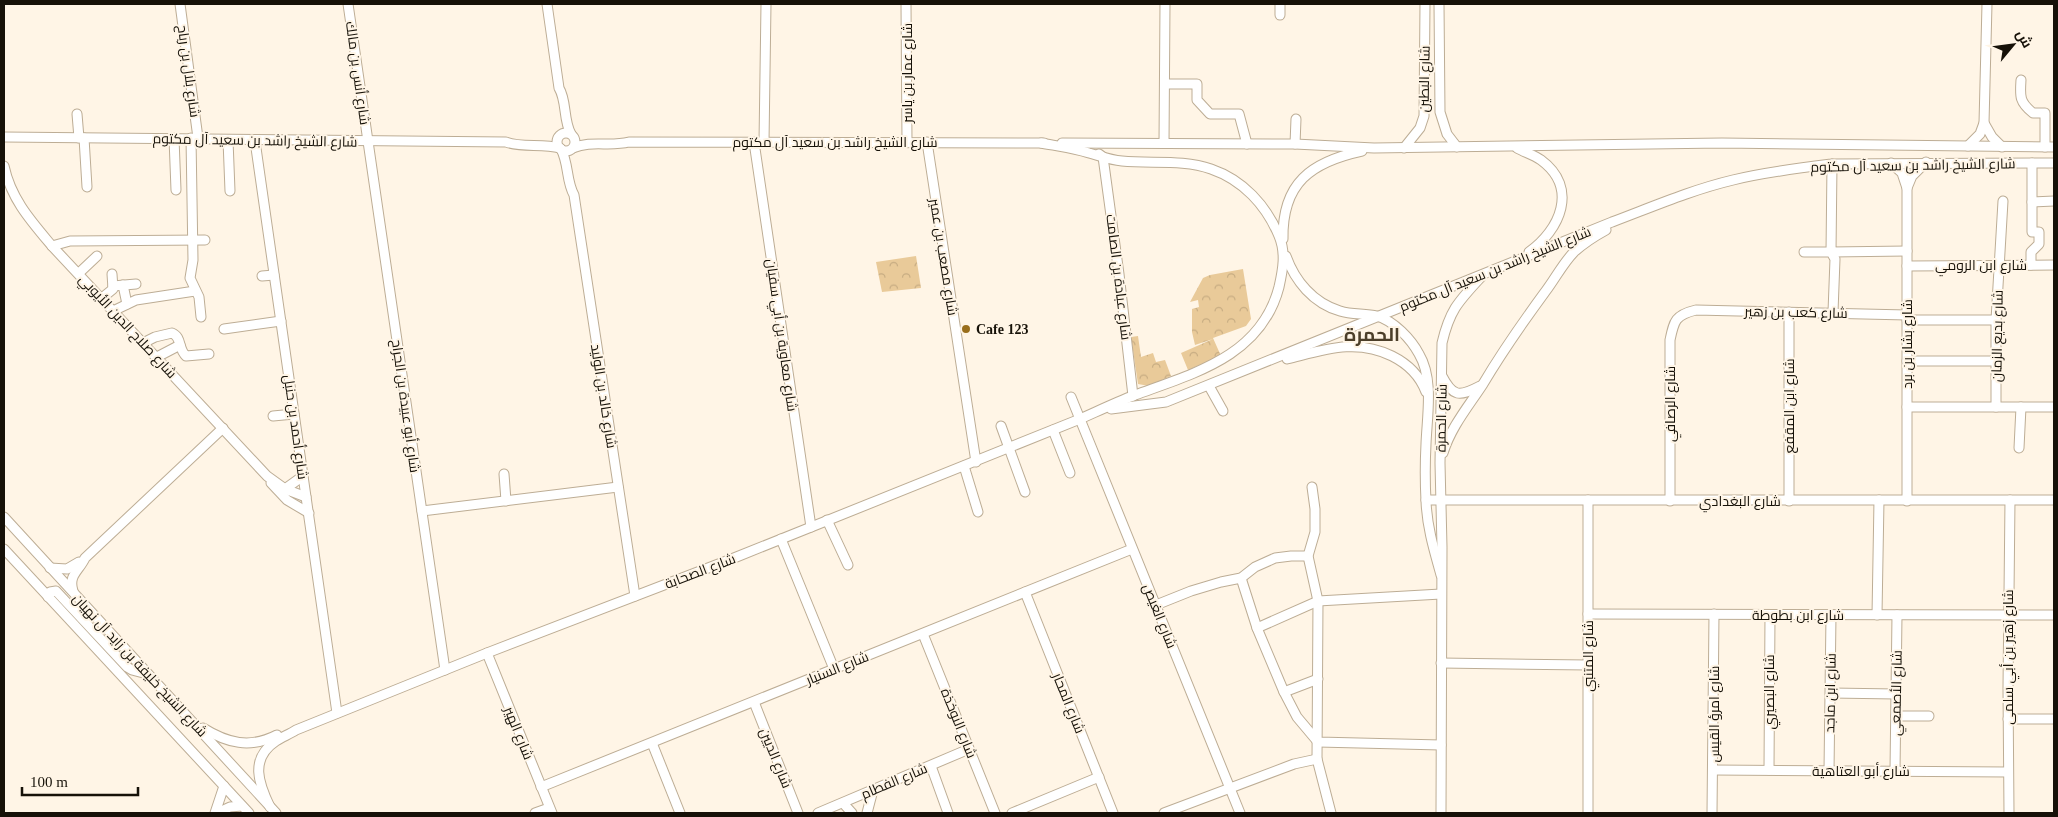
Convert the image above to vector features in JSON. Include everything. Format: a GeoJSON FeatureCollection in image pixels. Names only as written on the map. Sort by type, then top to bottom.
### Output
{"type":"FeatureCollection","features":[{"type":"Feature","properties":{"kind":"street","name":"شارع بلال بن رباح"},"geometry":{"type":"LineString","coordinates":[[180,4],[194,138],[193,260],[190,278],[198,297],[201,317]]}},
{"type":"Feature","properties":{"kind":"street","name":"شارع أنس بن مالك"},"geometry":{"type":"LineString","coordinates":[[348,4],[367,141]]}},
{"type":"Feature","properties":{"kind":"street"},"geometry":{"type":"LineString","coordinates":[[547,4],[564,117],[575,142],[573,148],[565,151],[560,148],[558,142],[561,118],[557,95],[559,88]]}},
{"type":"Feature","properties":{"kind":"street"},"geometry":{"type":"LineString","coordinates":[[764,142],[766,4]]}},
{"type":"Feature","properties":{"kind":"street","name":"شارع عمار بن ياسر"},"geometry":{"type":"LineString","coordinates":[[906,4],[907,142]]}},
{"type":"Feature","properties":{"kind":"street"},"geometry":{"type":"LineString","coordinates":[[1164,143],[1165,4]]}},
{"type":"Feature","properties":{"kind":"street"},"geometry":{"type":"LineString","coordinates":[[1280,4],[1280,15]]}},
{"type":"Feature","properties":{"kind":"street","name":"شارع البطين"},"geometry":{"type":"LineString","coordinates":[[1404,148],[1420,128],[1424,116],[1425,4]]}},
{"type":"Feature","properties":{"kind":"street","name":"شارع البطين"},"geometry":{"type":"LineString","coordinates":[[1439,4],[1440,112],[1447,134],[1457,147]]}},
{"type":"Feature","properties":{"kind":"street"},"geometry":{"type":"LineString","coordinates":[[1968,146],[1980,134],[1984,123],[1987,4]]}},
{"type":"Feature","properties":{"kind":"street"},"geometry":{"type":"LineString","coordinates":[[2020,80],[2020,94],[2023,106],[2033,113],[2045,113],[2052,146]]}},
{"type":"Feature","properties":{"kind":"street"},"geometry":{"type":"LineString","coordinates":[[1165,84],[1197,84],[1197,100],[1210,114],[1239,114],[1247,144]]}},
{"type":"Feature","properties":{"kind":"street"},"geometry":{"type":"LineString","coordinates":[[77,114],[82,138],[87,187]]}},
{"type":"Feature","properties":{"kind":"street"},"geometry":{"type":"LineString","coordinates":[[1295,144],[1296,119]]}},
{"type":"Feature","properties":{"kind":"street"},"geometry":{"type":"LineString","coordinates":[[1984,123],[1992,137],[2002,146]]}},
{"type":"Feature","properties":{"kind":"street"},"geometry":{"type":"LineString","coordinates":[[560,135],[565,133],[572,135]]}},
{"type":"Feature","properties":{"kind":"street","name":"شارع الشيخ راشد بن سعيد آل مكتوم"},"geometry":{"type":"LineString","coordinates":[[4,137],[506,142],[513,140],[541,140],[560,135]]}},
{"type":"Feature","properties":{"kind":"street","name":"شارع الشيخ راشد بن سعيد آل مكتوم"},"geometry":{"type":"LineString","coordinates":[[572,135],[590,139],[629,142],[1295,144],[1374,148],[1722,143],[2052,146]]}},
{"type":"Feature","properties":{"kind":"street"},"geometry":{"type":"LineString","coordinates":[[174,138],[176,190]]}},
{"type":"Feature","properties":{"kind":"street"},"geometry":{"type":"LineString","coordinates":[[228,140],[230,191]]}},
{"type":"Feature","properties":{"kind":"street","name":"شارع أحمد بن حنبل"},"geometry":{"type":"LineString","coordinates":[[255,140],[337,713]]}},
{"type":"Feature","properties":{"kind":"street","name":"شارع أبو عبيدة بن الجراح"},"geometry":{"type":"LineString","coordinates":[[367,141],[445,670]]}},
{"type":"Feature","properties":{"kind":"street","name":"شارع الشيخ راشد بن سعيد آل مكتوم"},"geometry":{"type":"LineString","coordinates":[[506,142],[512,144],[542,144],[560,148]]}},
{"type":"Feature","properties":{"kind":"street","name":"شارع الشيخ راشد بن سعيد آل مكتوم"},"geometry":{"type":"LineString","coordinates":[[573,148],[586,144],[629,142]]}},
{"type":"Feature","properties":{"kind":"street","name":"شارع معاوية بن أبي سفيان"},"geometry":{"type":"LineString","coordinates":[[754,142],[811,527]]}},
{"type":"Feature","properties":{"kind":"street","name":"شارع مصعب بن عمير"},"geometry":{"type":"LineString","coordinates":[[927,142],[976,462]]}},
{"type":"Feature","properties":{"kind":"street","name":"شارع الشيخ راشد بن سعيد آل مكتوم"},"geometry":{"type":"LineString","coordinates":[[1040,143],[1121,161],[1195,164],[1213,169],[1232,179],[1250,192],[1262,205],[1271,218],[1283,247],[1283,270],[1277,295],[1268,316],[1244,344],[1216,362],[1180,379],[1103,409]]}},
{"type":"Feature","properties":{"kind":"street","name":"شارع عبادة بن الصامت"},"geometry":{"type":"LineString","coordinates":[[1104,143],[1097,150],[1103,158],[1133,396]]}},
{"type":"Feature","properties":{"kind":"street"},"geometry":{"type":"LineString","coordinates":[[1513,146],[1541,159],[1550,168],[1559,181],[1562,202],[1562,209],[1556,224],[1537,246],[1516,261]]}},
{"type":"Feature","properties":{"kind":"street"},"geometry":{"type":"LineString","coordinates":[[2030,146],[2032,232],[2040,232],[2039,244],[2031,252],[2031,265]]}},
{"type":"Feature","properties":{"kind":"street","name":"شارع خالد بن الوليد"},"geometry":{"type":"LineString","coordinates":[[560,148],[567,163],[574,196],[635,596]]}},
{"type":"Feature","properties":{"kind":"street","name":"شارع خالد بن الوليد"},"geometry":{"type":"LineString","coordinates":[[573,148],[574,196]]}},
{"type":"Feature","properties":{"kind":"street"},"geometry":{"type":"LineString","coordinates":[[1374,148],[1330,160],[1307,174],[1295,188],[1286,204],[1282,221],[1283,247],[1295,277],[1308,292],[1340,311],[1378,316]]}},
{"type":"Feature","properties":{"kind":"street","name":"شارع الشيخ راشد بن سعيد آل مكتوم"},"geometry":{"type":"LineString","coordinates":[[1103,409],[1166,402],[1633,214],[1680,196],[1731,181],[1802,167],[1832,164],[1926,162],[2054,163]]}},
{"type":"Feature","properties":{"kind":"street"},"geometry":{"type":"LineString","coordinates":[[1907,188],[1912,176],[1926,162]]}},
{"type":"Feature","properties":{"kind":"street","name":"شارع بشار بن برد"},"geometry":{"type":"LineString","coordinates":[[1891,163],[1902,173],[1907,188],[1907,501]]}},
{"type":"Feature","properties":{"kind":"street"},"geometry":{"type":"LineString","coordinates":[[1832,164],[1831,252],[1834,259],[1833,312]]}},
{"type":"Feature","properties":{"kind":"street","name":"شارع صلاح الدين الأيوبي"},"geometry":{"type":"LineString","coordinates":[[4,166],[18,202],[52,246],[223,428],[267,476],[278,492],[286,500],[308,513]]}},
{"type":"Feature","properties":{"kind":"street","name":"شارع بديع الزمان"},"geometry":{"type":"LineString","coordinates":[[1996,407],[1996,320],[2003,201]]}},
{"type":"Feature","properties":{"kind":"street"},"geometry":{"type":"LineString","coordinates":[[2032,202],[2054,201]]}},
{"type":"Feature","properties":{"kind":"street"},"geometry":{"type":"LineString","coordinates":[[1440,463],[1447,440],[1496,359],[1574,252],[1591,238],[1633,214]]}},
{"type":"Feature","properties":{"kind":"street"},"geometry":{"type":"LineString","coordinates":[[52,246],[70,241],[205,240]]}},
{"type":"Feature","properties":{"kind":"street"},"geometry":{"type":"LineString","coordinates":[[1804,252],[1907,251]]}},
{"type":"Feature","properties":{"kind":"street"},"geometry":{"type":"LineString","coordinates":[[79,273],[97,256]]}},
{"type":"Feature","properties":{"kind":"street","name":"شارع ابن الرومي"},"geometry":{"type":"LineString","coordinates":[[1907,266],[2054,265]]}},
{"type":"Feature","properties":{"kind":"street"},"geometry":{"type":"LineString","coordinates":[[112,274],[127,304]]}},
{"type":"Feature","properties":{"kind":"street","name":"شارع الحمرة"},"geometry":{"type":"LineString","coordinates":[[1440,813],[1442,343],[1452,310],[1483,274]]}},
{"type":"Feature","properties":{"kind":"street"},"geometry":{"type":"LineString","coordinates":[[262,276],[274,275]]}},
{"type":"Feature","properties":{"kind":"street"},"geometry":{"type":"LineString","coordinates":[[102,298],[118,285],[136,284]]}},
{"type":"Feature","properties":{"kind":"street"},"geometry":{"type":"LineString","coordinates":[[113,311],[140,299],[195,291]]}},
{"type":"Feature","properties":{"kind":"street","name":"شارع كعب بن زهير"},"geometry":{"type":"LineString","coordinates":[[1685,313],[1696,310],[1833,312],[1907,318],[1996,320]]}},
{"type":"Feature","properties":{"kind":"street","name":"شارع ابن المقفع"},"geometry":{"type":"LineString","coordinates":[[1789,500],[1790,312]]}},
{"type":"Feature","properties":{"kind":"street","name":"شارع الرصافي"},"geometry":{"type":"LineString","coordinates":[[1670,500],[1670,340],[1673,325],[1678,317],[1685,313]]}},
{"type":"Feature","properties":{"kind":"street","name":"شارع الحمرة"},"geometry":{"type":"LineString","coordinates":[[1378,316],[1394,325],[1407,337],[1420,354],[1426,369],[1428,397],[1426,500],[1429,534],[1442,575]]}},
{"type":"Feature","properties":{"kind":"street"},"geometry":{"type":"LineString","coordinates":[[224,330],[281,321]]}},
{"type":"Feature","properties":{"kind":"street"},"geometry":{"type":"LineString","coordinates":[[143,342],[172,333],[177,336],[186,356],[209,354]]}},
{"type":"Feature","properties":{"kind":"street"},"geometry":{"type":"LineString","coordinates":[[157,358],[180,345]]}},
{"type":"Feature","properties":{"kind":"street"},"geometry":{"type":"LineString","coordinates":[[1260,365],[1337,347],[1363,346],[1382,351],[1401,360],[1423,384],[1428,397]]}},
{"type":"Feature","properties":{"kind":"street"},"geometry":{"type":"LineString","coordinates":[[1907,361],[1996,361]]}},
{"type":"Feature","properties":{"kind":"street"},"geometry":{"type":"LineString","coordinates":[[1441,375],[1447,385],[1458,395],[1466,393],[1482,384]]}},
{"type":"Feature","properties":{"kind":"street"},"geometry":{"type":"LineString","coordinates":[[1209,386],[1223,411]]}},
{"type":"Feature","properties":{"kind":"street","name":"شارع الغيص"},"geometry":{"type":"LineString","coordinates":[[1071,397],[1240,813]]}},
{"type":"Feature","properties":{"kind":"street"},"geometry":{"type":"LineString","coordinates":[[1907,407],[2054,407]]}},
{"type":"Feature","properties":{"kind":"street"},"geometry":{"type":"LineString","coordinates":[[2019,448],[2021,407]]}},
{"type":"Feature","properties":{"kind":"street","name":"شارع الصحابة"},"geometry":{"type":"LineString","coordinates":[[274,810],[259,783],[258,772],[260,762],[264,752],[271,744],[296,730],[487,653],[976,462],[1103,409]]}},
{"type":"Feature","properties":{"kind":"street"},"geometry":{"type":"LineString","coordinates":[[273,416],[294,414]]}},
{"type":"Feature","properties":{"kind":"street"},"geometry":{"type":"LineString","coordinates":[[1001,426],[1025,492]]}},
{"type":"Feature","properties":{"kind":"street"},"geometry":{"type":"LineString","coordinates":[[50,568],[68,569],[85,558],[223,428]]}},
{"type":"Feature","properties":{"kind":"street"},"geometry":{"type":"LineString","coordinates":[[1053,430],[1070,473]]}},
{"type":"Feature","properties":{"kind":"street"},"geometry":{"type":"LineString","coordinates":[[964,466],[978,512]]}},
{"type":"Feature","properties":{"kind":"street"},"geometry":{"type":"LineString","coordinates":[[504,474],[506,501]]}},
{"type":"Feature","properties":{"kind":"street","name":"شارع صلاح الدين الأيوبي"},"geometry":{"type":"LineString","coordinates":[[267,476],[285,489],[306,497]]}},
{"type":"Feature","properties":{"kind":"street"},"geometry":{"type":"LineString","coordinates":[[285,489],[303,476]]}},
{"type":"Feature","properties":{"kind":"street"},"geometry":{"type":"LineString","coordinates":[[422,511],[618,487]]}},
{"type":"Feature","properties":{"kind":"street"},"geometry":{"type":"LineString","coordinates":[[1312,487],[1315,509],[1315,532],[1308,556],[1318,600],[1317,759],[1331,813]]}},
{"type":"Feature","properties":{"kind":"street","name":"شارع البغدادي"},"geometry":{"type":"LineString","coordinates":[[1426,500],[2054,500]]}},
{"type":"Feature","properties":{"kind":"street","name":"شارع المتنبي"},"geometry":{"type":"LineString","coordinates":[[1588,500],[1588,813]]}},
{"type":"Feature","properties":{"kind":"street"},"geometry":{"type":"LineString","coordinates":[[1877,615],[1879,500]]}},
{"type":"Feature","properties":{"kind":"street","name":"شارع زهير بن أبي سلمى"},"geometry":{"type":"LineString","coordinates":[[2008,813],[2010,500]]}},
{"type":"Feature","properties":{"kind":"street","name":"شارع الشيخ خليفة بن زايد آل نهيان"},"geometry":{"type":"LineString","coordinates":[[4,517],[274,810]]}},
{"type":"Feature","properties":{"kind":"street"},"geometry":{"type":"LineString","coordinates":[[828,520],[848,565]]}},
{"type":"Feature","properties":{"kind":"street"},"geometry":{"type":"LineString","coordinates":[[781,539],[834,669]]}},
{"type":"Feature","properties":{"kind":"street","name":"شارع الشيخ خليفة بن زايد آل نهيان"},"geometry":{"type":"LineString","coordinates":[[4,549],[246,810]]}},
{"type":"Feature","properties":{"kind":"street","name":"شارع السنيار"},"geometry":{"type":"LineString","coordinates":[[541,787],[1132,549]]}},
{"type":"Feature","properties":{"kind":"street"},"geometry":{"type":"LineString","coordinates":[[1156,606],[1191,591],[1241,578],[1256,567],[1275,558],[1308,556]]}},
{"type":"Feature","properties":{"kind":"street"},"geometry":{"type":"LineString","coordinates":[[73,592],[71,584],[73,575],[85,558]]}},
{"type":"Feature","properties":{"kind":"street"},"geometry":{"type":"LineString","coordinates":[[1241,578],[1257,628],[1284,692],[1297,717],[1318,742],[1441,745]]}},
{"type":"Feature","properties":{"kind":"street"},"geometry":{"type":"LineString","coordinates":[[48,597],[50,592],[56,590],[127,667],[147,674]]}},
{"type":"Feature","properties":{"kind":"street","name":"شارع المحار"},"geometry":{"type":"LineString","coordinates":[[1025,592],[1114,813]]}},
{"type":"Feature","properties":{"kind":"street"},"geometry":{"type":"LineString","coordinates":[[1257,628],[1318,600],[1441,594]]}},
{"type":"Feature","properties":{"kind":"street","name":"شارع ابن بطوطة"},"geometry":{"type":"LineString","coordinates":[[1588,614],[2054,615]]}},
{"type":"Feature","properties":{"kind":"street","name":"شارع امرؤ القيس"},"geometry":{"type":"LineString","coordinates":[[1712,813],[1714,614]]}},
{"type":"Feature","properties":{"kind":"street","name":"شارع البصيري"},"geometry":{"type":"LineString","coordinates":[[1769,770],[1770,615]]}},
{"type":"Feature","properties":{"kind":"street","name":"شارع ابن ماجد"},"geometry":{"type":"LineString","coordinates":[[1829,771],[1831,615]]}},
{"type":"Feature","properties":{"kind":"street","name":"شارع الأصمعي"},"geometry":{"type":"LineString","coordinates":[[1895,771],[1896,615]]}},
{"type":"Feature","properties":{"kind":"street","name":"شارع النوخذة"},"geometry":{"type":"LineString","coordinates":[[923,634],[995,813]]}},
{"type":"Feature","properties":{"kind":"street","name":"شارع الهير"},"geometry":{"type":"LineString","coordinates":[[487,653],[550,810]]}},
{"type":"Feature","properties":{"kind":"street"},"geometry":{"type":"LineString","coordinates":[[1441,663],[1588,665]]}},
{"type":"Feature","properties":{"kind":"street"},"geometry":{"type":"LineString","coordinates":[[1284,692],[1318,679]]}},
{"type":"Feature","properties":{"kind":"street"},"geometry":{"type":"LineString","coordinates":[[1831,693],[1896,694]]}},
{"type":"Feature","properties":{"kind":"street","name":"شارع الديين"},"geometry":{"type":"LineString","coordinates":[[754,702],[798,813]]}},
{"type":"Feature","properties":{"kind":"street"},"geometry":{"type":"LineString","coordinates":[[1896,716],[1929,716]]}},
{"type":"Feature","properties":{"kind":"street"},"geometry":{"type":"LineString","coordinates":[[2008,718],[2054,719]]}},
{"type":"Feature","properties":{"kind":"street","name":"شارع الصحابة"},"geometry":{"type":"LineString","coordinates":[[191,720],[223,739],[244,744],[265,741],[287,731],[296,730]]}},
{"type":"Feature","properties":{"kind":"street"},"geometry":{"type":"LineString","coordinates":[[652,743],[680,813]]}},
{"type":"Feature","properties":{"kind":"street","name":"شارع الفطام"},"geometry":{"type":"LineString","coordinates":[[818,813],[969,749]]}},
{"type":"Feature","properties":{"kind":"street"},"geometry":{"type":"LineString","coordinates":[[1164,813],[1294,764],[1317,759]]}},
{"type":"Feature","properties":{"kind":"street"},"geometry":{"type":"LineString","coordinates":[[931,766],[948,813]]}},
{"type":"Feature","properties":{"kind":"street","name":"شارع أبو العتاهية"},"geometry":{"type":"LineString","coordinates":[[1713,770],[2008,772]]}},
{"type":"Feature","properties":{"kind":"street"},"geometry":{"type":"LineString","coordinates":[[1012,813],[1099,777]]}},
{"type":"Feature","properties":{"kind":"street"},"geometry":{"type":"LineString","coordinates":[[216,813],[224,786]]}},
{"type":"Feature","properties":{"kind":"street"},"geometry":{"type":"LineString","coordinates":[[867,813],[873,790]]}},
{"type":"Feature","properties":{"kind":"street"},"geometry":{"type":"LineString","coordinates":[[843,803],[852,813]]}},
{"type":"Feature","properties":{"kind":"street"},"geometry":{"type":"LineString","coordinates":[[216,813],[226,809],[246,810]]}},
{"type":"Feature","properties":{"kind":"street"},"geometry":{"type":"LineString","coordinates":[[535,813],[550,810]]}},
{"type":"Feature","properties":{"kind":"green space"},"geometry":{"type":"Polygon","coordinates":[[[916,256],[921,288],[882,292],[876,262],[916,256]]]}},
{"type":"Feature","properties":{"kind":"green space"},"geometry":{"type":"Polygon","coordinates":[[[1243,269],[1251,319],[1246,326],[1213,338],[1221,356],[1188,370],[1181,353],[1213,339],[1195,345],[1192,332],[1192,309],[1199,307],[1198,300],[1190,302],[1203,278],[1243,269]]]}},
{"type":"Feature","properties":{"kind":"green space"},"geometry":{"type":"Polygon","coordinates":[[[1138,336],[1141,357],[1153,353],[1156,362],[1165,360],[1171,376],[1149,386],[1138,384],[1131,337],[1138,336]]]}},
{"type":"Feature","properties":{"kind":"place","name":"Cafe 123"},"geometry":{"type":"Point","coordinates":[966,329]}},
{"type":"Feature","properties":{"kind":"district","name":"الحمرة"},"geometry":{"type":"Point","coordinates":[1372,334]}}]}
